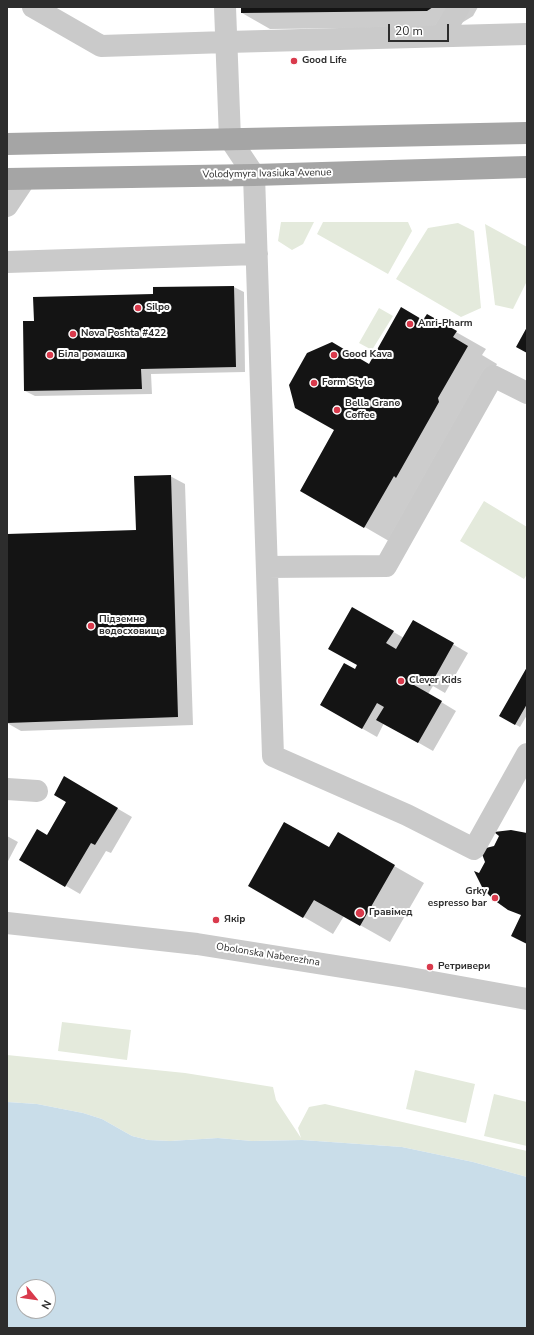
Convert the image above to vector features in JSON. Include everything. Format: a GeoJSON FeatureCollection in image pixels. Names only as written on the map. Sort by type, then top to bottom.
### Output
{"type":"FeatureCollection","features":[{"type":"Feature","properties":{"kind":"main road"},"geometry":{"type":"LineString","coordinates":[[7,144],[527,133]]}},
{"type":"Feature","properties":{"kind":"main road","name":"Volodymyra Ivasiuka Avenue"},"geometry":{"type":"LineString","coordinates":[[16,179],[527,167]]}},
{"type":"Feature","properties":{"kind":"street"},"geometry":{"type":"LineString","coordinates":[[32,7],[102,46],[527,34]]}},
{"type":"Feature","properties":{"kind":"street"},"geometry":{"type":"LineString","coordinates":[[225,7],[230,139],[254,174],[273,756],[407,816],[474,849],[520,782],[527,754]]}},
{"type":"Feature","properties":{"kind":"street"},"geometry":{"type":"LineString","coordinates":[[442,36],[459,7]]}},
{"type":"Feature","properties":{"kind":"street"},"geometry":{"type":"LineString","coordinates":[[7,206],[16,179]]}},
{"type":"Feature","properties":{"kind":"street"},"geometry":{"type":"LineString","coordinates":[[7,262],[257,254]]}},
{"type":"Feature","properties":{"kind":"street"},"geometry":{"type":"LineString","coordinates":[[267,567],[386,566],[493,376],[527,393]]}},
{"type":"Feature","properties":{"kind":"street"},"geometry":{"type":"LineString","coordinates":[[7,789],[36,791]]}},
{"type":"Feature","properties":{"kind":"street","name":"Obolonska Naberezhna"},"geometry":{"type":"LineString","coordinates":[[7,923],[197,944],[397,976],[527,1000]]}},
{"type":"Feature","properties":{"kind":"shaded area"},"geometry":{"type":"Polygon","coordinates":[[[281,222],[314,222],[303,244],[292,250],[278,241],[281,222]]]}},
{"type":"Feature","properties":{"kind":"shaded area"},"geometry":{"type":"Polygon","coordinates":[[[323,222],[408,222],[412,231],[388,274],[317,234],[323,222]]]}},
{"type":"Feature","properties":{"kind":"shaded area"},"geometry":{"type":"Polygon","coordinates":[[[458,223],[474,231],[481,308],[461,317],[396,279],[428,228],[458,223]]]}},
{"type":"Feature","properties":{"kind":"shaded area"},"geometry":{"type":"Polygon","coordinates":[[[485,224],[527,247],[527,281],[513,309],[495,305],[485,224]]]}},
{"type":"Feature","properties":{"kind":"shaded area"},"geometry":{"type":"Polygon","coordinates":[[[379,308],[393,316],[372,350],[359,343],[379,308]]]}},
{"type":"Feature","properties":{"kind":"shaded area"},"geometry":{"type":"Polygon","coordinates":[[[484,501],[527,527],[527,574],[524,579],[460,541],[484,501]]]}},
{"type":"Feature","properties":{"kind":"shaded area"},"geometry":{"type":"Polygon","coordinates":[[[62,1022],[131,1030],[127,1060],[58,1051],[62,1022]]]}},
{"type":"Feature","properties":{"kind":"shaded area"},"geometry":{"type":"Polygon","coordinates":[[[7,1055],[185,1073],[273,1087],[276,1100],[301,1138],[298,1128],[309,1107],[325,1104],[527,1151],[527,1177],[473,1162],[402,1147],[302,1140],[252,1141],[218,1138],[170,1141],[148,1140],[132,1136],[102,1119],[83,1113],[37,1104],[7,1102],[7,1055]]]}},
{"type":"Feature","properties":{"kind":"shaded area"},"geometry":{"type":"Polygon","coordinates":[[[415,1070],[475,1084],[466,1123],[406,1109],[415,1070]]]}},
{"type":"Feature","properties":{"kind":"shaded area"},"geometry":{"type":"Polygon","coordinates":[[[494,1094],[527,1102],[527,1146],[484,1136],[494,1094]]]}},
{"type":"Feature","properties":{"kind":"water"},"geometry":{"type":"Polygon","coordinates":[[[7,1102],[37,1104],[83,1113],[102,1119],[132,1136],[148,1140],[170,1141],[218,1138],[252,1141],[302,1140],[402,1147],[473,1162],[527,1177],[527,1328],[7,1328],[7,1102]]]}},
{"type":"Feature","properties":{"kind":"building"},"geometry":{"type":"Polygon","coordinates":[[[241,7],[433,7],[427,11],[241,13],[241,7]]]}},
{"type":"Feature","properties":{"kind":"building"},"geometry":{"type":"Polygon","coordinates":[[[234,286],[236,367],[141,369],[142,389],[24,391],[23,321],[34,321],[33,297],[153,294],[153,287],[234,286]]]}},
{"type":"Feature","properties":{"kind":"building"},"geometry":{"type":"Polygon","coordinates":[[[401,307],[423,320],[427,314],[457,331],[453,337],[468,346],[438,398],[439,402],[396,478],[394,476],[364,528],[300,491],[334,430],[295,408],[289,385],[307,353],[332,342],[369,364],[401,307]]]}},
{"type":"Feature","properties":{"kind":"building"},"geometry":{"type":"Polygon","coordinates":[[[527,327],[527,353],[516,347],[527,327]]]}},
{"type":"Feature","properties":{"kind":"building","name":"Підземне водосховище"},"geometry":{"type":"Polygon","coordinates":[[[171,475],[178,717],[7,723],[7,534],[136,530],[134,476],[171,475]]]}},
{"type":"Feature","properties":{"kind":"building"},"geometry":{"type":"Polygon","coordinates":[[[352,607],[394,631],[386,643],[396,649],[413,620],[454,643],[430,686],[418,679],[414,685],[442,701],[418,743],[376,720],[384,707],[377,703],[362,729],[320,705],[344,663],[355,669],[357,665],[328,649],[352,607]]]}},
{"type":"Feature","properties":{"kind":"building"},"geometry":{"type":"Polygon","coordinates":[[[527,667],[527,704],[515,725],[499,716],[527,667]]]}},
{"type":"Feature","properties":{"kind":"building"},"geometry":{"type":"Polygon","coordinates":[[[64,776],[118,808],[95,845],[91,843],[65,887],[19,860],[37,829],[47,835],[66,802],[54,795],[64,776]]]}},
{"type":"Feature","properties":{"kind":"building"},"geometry":{"type":"Polygon","coordinates":[[[284,822],[329,847],[338,832],[395,865],[360,926],[314,900],[303,918],[248,886],[284,822]]]}},
{"type":"Feature","properties":{"kind":"building"},"geometry":{"type":"Polygon","coordinates":[[[511,830],[527,833],[527,944],[511,936],[521,915],[508,910],[494,900],[483,889],[474,871],[479,873],[485,862],[482,854],[486,848],[494,846],[499,836],[494,832],[511,830]]]}},
{"type":"Feature","properties":{"kind":"place","name":"Good Life"},"geometry":{"type":"Point","coordinates":[294,61]}},
{"type":"Feature","properties":{"kind":"place","name":"Silpo"},"geometry":{"type":"Point","coordinates":[138,308]}},
{"type":"Feature","properties":{"kind":"place","name":"Anri-Pharm"},"geometry":{"type":"Point","coordinates":[410,324]}},
{"type":"Feature","properties":{"kind":"place","name":"Nova Poshta #422"},"geometry":{"type":"Point","coordinates":[73,334]}},
{"type":"Feature","properties":{"kind":"place","name":"Біла ромашка"},"geometry":{"type":"Point","coordinates":[50,355]}},
{"type":"Feature","properties":{"kind":"place","name":"Good Kava"},"geometry":{"type":"Point","coordinates":[334,355]}},
{"type":"Feature","properties":{"kind":"place","name":"Form Style"},"geometry":{"type":"Point","coordinates":[314,383]}},
{"type":"Feature","properties":{"kind":"place","name":"Bella Grano Coffee"},"geometry":{"type":"Point","coordinates":[337,410]}},
{"type":"Feature","properties":{"kind":"place","name":"Підземне водосховище"},"geometry":{"type":"Point","coordinates":[91,626]}},
{"type":"Feature","properties":{"kind":"place","name":"Clever Kids"},"geometry":{"type":"Point","coordinates":[401,681]}},
{"type":"Feature","properties":{"kind":"place","name":"Grky espresso bar"},"geometry":{"type":"Point","coordinates":[495,898]}},
{"type":"Feature","properties":{"kind":"place","name":"Гравімед"},"geometry":{"type":"Point","coordinates":[360,913]}},
{"type":"Feature","properties":{"kind":"place","name":"Якір"},"geometry":{"type":"Point","coordinates":[216,920]}},
{"type":"Feature","properties":{"kind":"place","name":"Ретривери"},"geometry":{"type":"Point","coordinates":[430,967]}}]}
